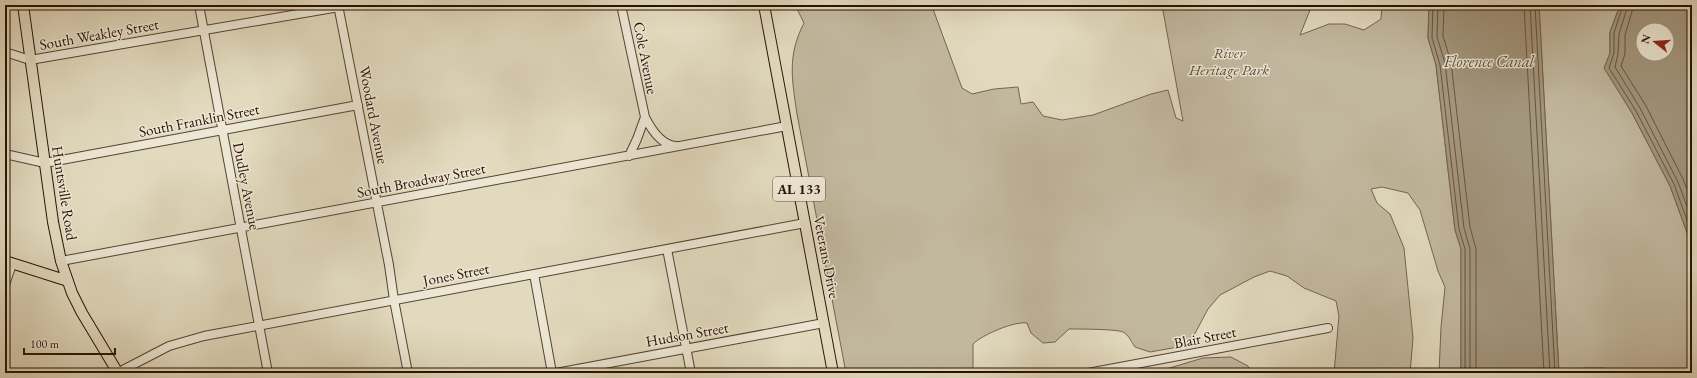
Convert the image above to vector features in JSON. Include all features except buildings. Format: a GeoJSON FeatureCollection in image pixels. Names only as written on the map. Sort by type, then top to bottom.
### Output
{"type":"FeatureCollection","features":[{"type":"Feature","properties":{"kind":"main road","name":"Huntsville Road"},"geometry":{"type":"LineString","coordinates":[[23,5],[53,222],[61,261],[82,313],[118,373]]}},
{"type":"Feature","properties":{"kind":"main road","name":"Veterans Drive"},"geometry":{"type":"LineString","coordinates":[[764,5],[833,373]]}},
{"type":"Feature","properties":{"kind":"main road"},"geometry":{"type":"LineString","coordinates":[[9,263],[68,281]]}},
{"type":"Feature","properties":{"kind":"street","name":"Dudley Avenue"},"geometry":{"type":"LineString","coordinates":[[199,5],[268,373]]}},
{"type":"Feature","properties":{"kind":"street","name":"Cole Avenue"},"geometry":{"type":"LineString","coordinates":[[622,5],[644,117],[649,127],[659,138],[671,146],[681,146]]}},
{"type":"Feature","properties":{"kind":"street","name":"South Weakley Street"},"geometry":{"type":"LineString","coordinates":[[30,60],[338,6]]}},
{"type":"Feature","properties":{"kind":"street","name":"Woodard Avenue"},"geometry":{"type":"LineString","coordinates":[[338,6],[389,265],[408,373]]}},
{"type":"Feature","properties":{"kind":"street"},"geometry":{"type":"LineString","coordinates":[[5,52],[30,60]]}},
{"type":"Feature","properties":{"kind":"street","name":"South Franklin Street"},"geometry":{"type":"LineString","coordinates":[[45,163],[358,105]]}},
{"type":"Feature","properties":{"kind":"street","name":"Cole Avenue"},"geometry":{"type":"LineString","coordinates":[[629,156],[637,139],[644,117]]}},
{"type":"Feature","properties":{"kind":"street","name":"South Broadway Street"},"geometry":{"type":"LineString","coordinates":[[61,261],[787,126]]}},
{"type":"Feature","properties":{"kind":"street"},"geometry":{"type":"LineString","coordinates":[[5,154],[45,163]]}},
{"type":"Feature","properties":{"kind":"street","name":"Jones Street"},"geometry":{"type":"LineString","coordinates":[[118,373],[183,341],[805,223]]}},
{"type":"Feature","properties":{"kind":"street"},"geometry":{"type":"LineString","coordinates":[[668,249],[691,373]]}},
{"type":"Feature","properties":{"kind":"street"},"geometry":{"type":"LineString","coordinates":[[5,285],[9,263]]}},
{"type":"Feature","properties":{"kind":"street"},"geometry":{"type":"LineString","coordinates":[[534,274],[552,373]]}},
{"type":"Feature","properties":{"kind":"street","name":"Hudson Street"},"geometry":{"type":"LineString","coordinates":[[556,373],[824,323]]}},
{"type":"Feature","properties":{"kind":"street","name":"Blair Street"},"geometry":{"type":"LineString","coordinates":[[1088,373],[1328,328]]}},
{"type":"Feature","properties":{"kind":"green space","name":"River Heritage Park"},"geometry":{"type":"Polygon","coordinates":[[[795,5],[927,5],[933,9],[962,88],[972,94],[994,89],[1018,87],[1021,104],[1033,102],[1043,116],[1062,120],[1093,115],[1151,94],[1168,90],[1176,118],[1183,121],[1162,5],[1312,5],[1300,35],[1329,24],[1345,24],[1364,30],[1381,19],[1382,5],[1429,5],[1428,38],[1436,65],[1455,230],[1461,249],[1461,373],[1439,373],[1441,327],[1445,287],[1438,271],[1420,210],[1408,193],[1382,187],[1371,189],[1377,203],[1390,214],[1404,248],[1413,338],[1410,373],[1334,373],[1339,316],[1336,301],[1304,288],[1287,276],[1270,271],[1254,277],[1220,295],[1208,309],[1192,339],[1178,347],[1150,352],[1135,347],[1129,337],[1123,332],[1097,329],[1069,329],[1055,342],[1043,343],[1031,333],[1027,323],[1021,323],[998,329],[977,340],[973,344],[973,373],[846,373],[795,101],[792,68],[793,57],[795,46],[804,23],[795,5]]]}},
{"type":"Feature","properties":{"kind":"green space"},"geometry":{"type":"Polygon","coordinates":[[[1539,5],[1620,5],[1610,32],[1610,53],[1605,68],[1632,113],[1670,186],[1692,246],[1692,373],[1605,373],[1604,368],[1583,368],[1583,373],[1559,373],[1539,5]]]}},
{"type":"Feature","properties":{"kind":"green space"},"geometry":{"type":"Polygon","coordinates":[[[1231,357],[1248,366],[1251,373],[1161,373],[1163,370],[1203,358],[1231,357]]]}},
{"type":"Feature","properties":{"kind":"water","name":"Florence Canal"},"geometry":{"type":"Polygon","coordinates":[[[1429,5],[1539,5],[1559,373],[1461,373],[1461,249],[1455,230],[1436,65],[1428,38],[1429,5]]]}},
{"type":"Feature","properties":{"kind":"water"},"geometry":{"type":"Polygon","coordinates":[[[1620,5],[1692,5],[1692,246],[1670,186],[1632,113],[1604,68],[1610,53],[1610,32],[1620,5]]]}}]}
